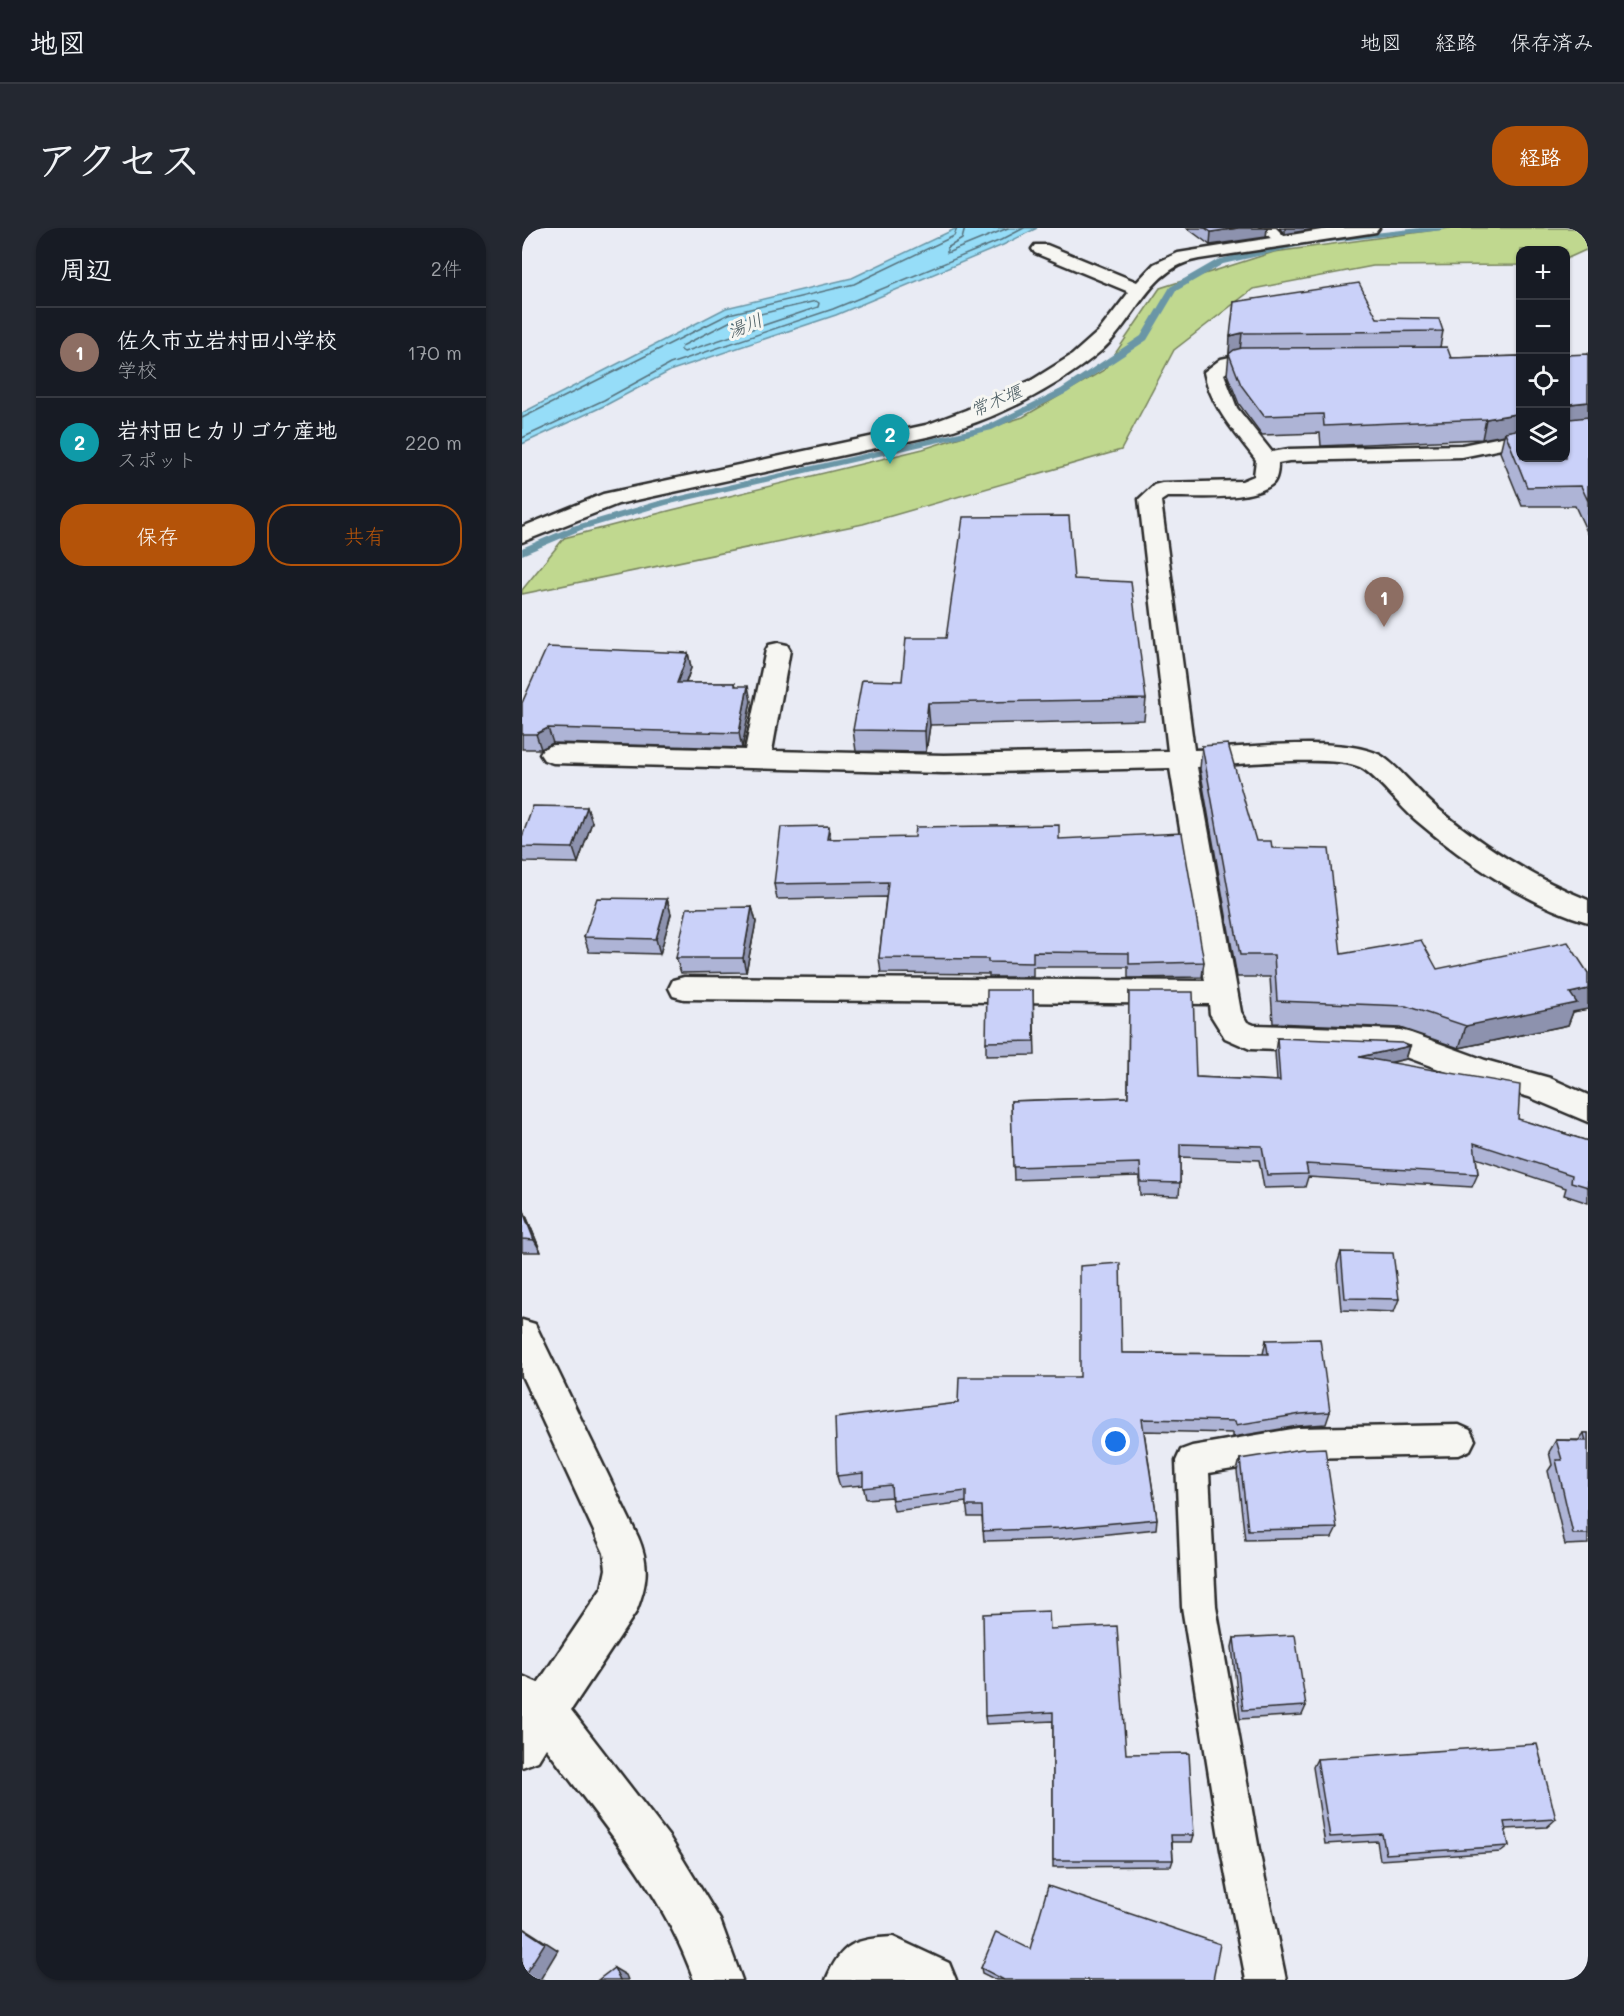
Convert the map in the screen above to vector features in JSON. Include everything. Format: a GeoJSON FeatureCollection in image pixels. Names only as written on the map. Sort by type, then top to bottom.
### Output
{"type":"FeatureCollection","features":[{"type":"Feature","properties":{"kind":"street"},"geometry":{"type":"LineString","coordinates":[[522,535],[611,500],[920,432],[955,422],[1000,403],[1067,367],[1096,345],[1115,325],[1140,290],[1171,261],[1274,234],[1370,228]]}},
{"type":"Feature","properties":{"kind":"street"},"geometry":{"type":"LineString","coordinates":[[1041,249],[1140,290]]}},
{"type":"Feature","properties":{"kind":"street"},"geometry":{"type":"LineString","coordinates":[[1294,360],[1240,359],[1224,363],[1214,372],[1222,401],[1267,459],[1264,480],[1246,488],[1162,490],[1150,499],[1182,759],[1226,1014],[1236,1030],[1250,1037],[1400,1042],[1480,1071],[1538,1087],[1588,1108]]}},
{"type":"Feature","properties":{"kind":"street"},"geometry":{"type":"LineString","coordinates":[[1267,459],[1289,454],[1462,451],[1516,440]]}},
{"type":"Feature","properties":{"kind":"street"},"geometry":{"type":"LineString","coordinates":[[757,758],[778,650]]}},
{"type":"Feature","properties":{"kind":"street"},"geometry":{"type":"LineString","coordinates":[[553,754],[944,764],[1182,759],[1325,753],[1351,755],[1372,762],[1425,813],[1479,856],[1558,900],[1588,912]]}},
{"type":"Feature","properties":{"kind":"street"},"geometry":{"type":"LineString","coordinates":[[684,988],[1223,993]]}},
{"type":"Feature","properties":{"kind":"street"},"geometry":{"type":"LineString","coordinates":[[522,1336],[624,1551],[627,1569],[621,1597],[529,1718],[654,1854],[703,1937],[718,1980]]}},
{"type":"Feature","properties":{"kind":"street"},"geometry":{"type":"LineString","coordinates":[[850,1980],[864,1963],[894,1961],[933,1980]]}},
{"type":"Feature","properties":{"kind":"lane"},"geometry":{"type":"LineString","coordinates":[[1266,1980],[1240,1850],[1200,1607],[1192,1461],[1298,1443],[1459,1440]]}},
{"type":"Feature","properties":{"kind":"green space"},"geometry":{"type":"Polygon","coordinates":[[[1450,228],[1588,228],[1588,249],[1570,257],[1570,246],[1516,246],[1516,265],[1373,266],[1253,289],[1174,350],[1121,450],[863,524],[522,594],[522,590],[564,538],[923,449],[1023,417],[1104,370],[1160,288],[1274,252],[1450,228]]]}},
{"type":"Feature","properties":{"kind":"water","name":"湯川"},"geometry":{"type":"Polygon","coordinates":[[[957,228],[1037,228],[1003,245],[836,315],[672,370],[606,405],[522,444],[522,413],[726,308],[852,278],[957,228]]]}},
{"type":"Feature","properties":{"kind":"building"},"geometry":{"type":"Polygon","coordinates":[[[1205,228],[1238,228],[1211,232],[1205,228]]]}},
{"type":"Feature","properties":{"kind":"building"},"geometry":{"type":"Polygon","coordinates":[[[1359,283],[1377,318],[1439,319],[1443,331],[1242,333],[1230,336],[1234,302],[1359,283]]]}},
{"type":"Feature","properties":{"kind":"building"},"geometry":{"type":"Polygon","coordinates":[[[1447,347],[1451,358],[1516,356],[1516,414],[1486,419],[1324,426],[1323,414],[1264,416],[1241,385],[1229,354],[1242,348],[1447,347]]]}},
{"type":"Feature","properties":{"kind":"building"},"geometry":{"type":"Polygon","coordinates":[[[1588,354],[1588,402],[1570,404],[1570,355],[1588,354]]]}},
{"type":"Feature","properties":{"kind":"building"},"geometry":{"type":"Polygon","coordinates":[[[1588,417],[1588,501],[1581,486],[1527,487],[1517,462],[1570,462],[1570,419],[1588,417]]]}},
{"type":"Feature","properties":{"kind":"building"},"geometry":{"type":"Polygon","coordinates":[[[1516,430],[1516,460],[1505,432],[1516,430]]]}},
{"type":"Feature","properties":{"kind":"building"},"geometry":{"type":"Polygon","coordinates":[[[1069,516],[1074,579],[1131,582],[1146,699],[928,703],[925,731],[853,730],[862,680],[902,681],[906,638],[946,638],[963,517],[1069,516]]]}},
{"type":"Feature","properties":{"kind":"building"},"geometry":{"type":"Polygon","coordinates":[[[547,647],[688,653],[677,683],[735,683],[735,686],[748,686],[739,733],[548,728],[536,734],[522,734],[522,703],[547,647]]]}},
{"type":"Feature","properties":{"kind":"building"},"geometry":{"type":"Polygon","coordinates":[[[1228,744],[1256,841],[1271,841],[1272,848],[1329,849],[1341,954],[1421,940],[1437,969],[1568,942],[1588,973],[1588,989],[1570,993],[1577,1003],[1466,1026],[1406,1006],[1277,1001],[1274,955],[1240,955],[1202,746],[1228,744]]]}},
{"type":"Feature","properties":{"kind":"building"},"geometry":{"type":"Polygon","coordinates":[[[533,806],[587,807],[573,848],[522,847],[522,837],[533,806]]]}},
{"type":"Feature","properties":{"kind":"building"},"geometry":{"type":"Polygon","coordinates":[[[1059,825],[1059,839],[1182,833],[1204,962],[1129,964],[1129,953],[1033,952],[1033,963],[988,962],[988,959],[879,958],[888,882],[774,884],[781,827],[829,826],[827,839],[915,837],[916,827],[1059,825]]]}},
{"type":"Feature","properties":{"kind":"building"},"geometry":{"type":"Polygon","coordinates":[[[597,898],[667,899],[656,939],[584,937],[597,898]]]}},
{"type":"Feature","properties":{"kind":"building"},"geometry":{"type":"Polygon","coordinates":[[[752,907],[743,958],[676,958],[687,908],[752,907]]]}},
{"type":"Feature","properties":{"kind":"building"},"geometry":{"type":"Polygon","coordinates":[[[987,990],[1033,990],[1034,1041],[986,1042],[987,990]]]}},
{"type":"Feature","properties":{"kind":"building"},"geometry":{"type":"Polygon","coordinates":[[[1129,992],[1193,992],[1196,1077],[1280,1081],[1277,1038],[1402,1043],[1410,1046],[1359,1057],[1520,1085],[1518,1119],[1588,1141],[1588,1187],[1571,1182],[1572,1175],[1474,1143],[1478,1174],[1306,1164],[1308,1174],[1267,1175],[1262,1146],[1180,1144],[1180,1183],[1141,1182],[1140,1163],[1013,1167],[1011,1101],[1128,1097],[1129,992]]]}},
{"type":"Feature","properties":{"kind":"building"},"geometry":{"type":"Polygon","coordinates":[[[522,1209],[534,1240],[522,1239],[522,1209]]]}},
{"type":"Feature","properties":{"kind":"building"},"geometry":{"type":"Polygon","coordinates":[[[1341,1252],[1393,1253],[1399,1299],[1345,1298],[1341,1252]]]}},
{"type":"Feature","properties":{"kind":"building"},"geometry":{"type":"Polygon","coordinates":[[[1120,1263],[1122,1353],[1268,1354],[1266,1340],[1320,1339],[1330,1412],[1301,1414],[1236,1425],[1235,1421],[1142,1419],[1157,1519],[1060,1528],[983,1531],[982,1506],[966,1506],[966,1491],[892,1500],[891,1485],[863,1488],[863,1473],[837,1476],[835,1418],[958,1403],[959,1377],[1080,1377],[1080,1266],[1120,1263]]]}},
{"type":"Feature","properties":{"kind":"building"},"geometry":{"type":"Polygon","coordinates":[[[1584,1433],[1588,1433],[1588,1534],[1573,1534],[1556,1460],[1562,1460],[1556,1440],[1586,1441],[1584,1433]]]}},
{"type":"Feature","properties":{"kind":"building"},"geometry":{"type":"Polygon","coordinates":[[[1325,1448],[1337,1528],[1248,1530],[1240,1459],[1302,1449],[1325,1448]]]}},
{"type":"Feature","properties":{"kind":"building"},"geometry":{"type":"Polygon","coordinates":[[[1049,1611],[1050,1629],[1117,1626],[1126,1754],[1189,1753],[1194,1835],[1171,1835],[1173,1860],[1053,1860],[1053,1712],[985,1716],[983,1614],[1049,1611]]]}},
{"type":"Feature","properties":{"kind":"building"},"geometry":{"type":"Polygon","coordinates":[[[1295,1635],[1306,1706],[1243,1710],[1234,1638],[1295,1635]]]}},
{"type":"Feature","properties":{"kind":"building"},"geometry":{"type":"Polygon","coordinates":[[[1537,1744],[1556,1819],[1504,1822],[1509,1846],[1386,1854],[1382,1834],[1330,1837],[1317,1759],[1537,1744]]]}},
{"type":"Feature","properties":{"kind":"building"},"geometry":{"type":"Polygon","coordinates":[[[1048,1886],[1220,1944],[1213,1980],[1004,1980],[981,1968],[996,1932],[1030,1949],[1048,1886]]]}},
{"type":"Feature","properties":{"kind":"building"},"geometry":{"type":"Polygon","coordinates":[[[522,1928],[545,1943],[522,1979],[522,1928]]]}},
{"type":"Feature","properties":{"kind":"building"},"geometry":{"type":"Polygon","coordinates":[[[614,1968],[620,1980],[598,1980],[614,1968]]]}},
{"type":"Feature","properties":{"kind":"waterway","name":"常木堰"},"geometry":{"type":"LineString","coordinates":[[522,552],[577,528],[663,503],[989,428],[1064,391],[1144,338],[1173,289],[1220,262],[1252,253],[1310,242],[1443,228]]}},
{"type":"Feature","properties":{"kind":"place","name":"岩村田ヒカリゴケ産地"},"geometry":{"type":"Point","coordinates":[890,464]}},
{"type":"Feature","properties":{"kind":"place","name":"佐久市立岩村田小学校"},"geometry":{"type":"Point","coordinates":[1384,627]}}]}
